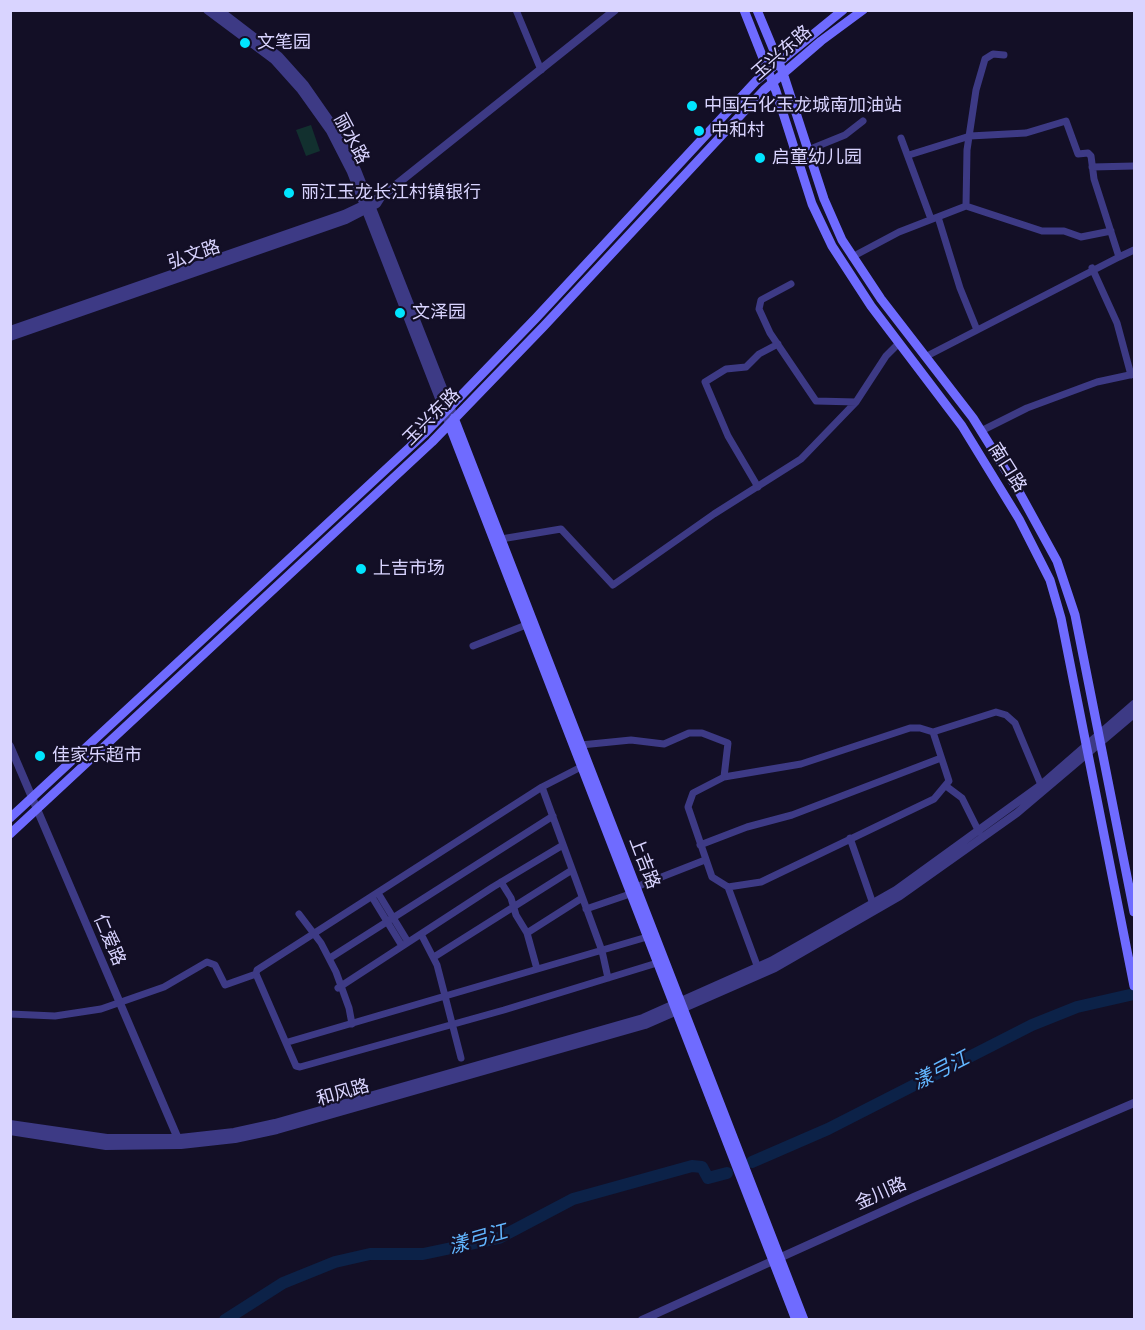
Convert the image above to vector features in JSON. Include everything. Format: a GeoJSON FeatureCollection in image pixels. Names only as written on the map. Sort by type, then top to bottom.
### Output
{"type":"FeatureCollection","features":[{"type":"Feature","properties":{"kind":"main road","name":"南口路"},"geometry":{"type":"LineString","coordinates":[[744,10],[773,82],[807,190],[824,231],[860,290],[962,426],[1039,554],[1058,605],[1134,986]]}},
{"type":"Feature","properties":{"kind":"main road","name":"南口路"},"geometry":{"type":"LineString","coordinates":[[757,10],[783,73],[829,213],[852,257],[981,431],[1044,534],[1063,575],[1075,615],[1134,912]]}},
{"type":"Feature","properties":{"kind":"main road","name":"玉兴东路"},"geometry":{"type":"LineString","coordinates":[[10,818],[447,410],[768,70],[843,10]]}},
{"type":"Feature","properties":{"kind":"main road","name":"玉兴东路"},"geometry":{"type":"LineString","coordinates":[[10,834],[452,421],[773,82],[863,10]]}},
{"type":"Feature","properties":{"kind":"main road","name":"上吉路"},"geometry":{"type":"LineString","coordinates":[[452,421],[501,539],[581,745],[677,1007],[776,1259],[804,1320]]}},
{"type":"Feature","properties":{"kind":"main road","name":"上吉路"},"geometry":{"type":"LineString","coordinates":[[452,421],[526,625],[581,767],[633,890],[657,963],[677,1007]]}},
{"type":"Feature","properties":{"kind":"main road","name":"上吉路"},"geometry":{"type":"LineString","coordinates":[[776,1259],[796,1320]]}},
{"type":"Feature","properties":{"kind":"street","name":"丽水路"},"geometry":{"type":"LineString","coordinates":[[207,10],[262,50],[300,89],[338,145],[368,206]]}},
{"type":"Feature","properties":{"kind":"street","name":"丽水路"},"geometry":{"type":"LineString","coordinates":[[219,10],[279,56],[305,85],[344,142],[452,421]]}},
{"type":"Feature","properties":{"kind":"street"},"geometry":{"type":"LineString","coordinates":[[516,10],[542,70]]}},
{"type":"Feature","properties":{"kind":"street","name":"弘文路"},"geometry":{"type":"LineString","coordinates":[[10,337],[368,206],[615,10]]}},
{"type":"Feature","properties":{"kind":"street"},"geometry":{"type":"LineString","coordinates":[[966,206],[970,136],[976,90],[985,59],[993,54],[1004,55]]}},
{"type":"Feature","properties":{"kind":"street"},"geometry":{"type":"LineString","coordinates":[[808,150],[845,135],[863,121]]}},
{"type":"Feature","properties":{"kind":"street"},"geometry":{"type":"LineString","coordinates":[[909,155],[970,136],[1026,134],[1066,121],[1078,154],[1089,153],[1119,256]]}},
{"type":"Feature","properties":{"kind":"street"},"geometry":{"type":"LineString","coordinates":[[901,138],[976,330]]}},
{"type":"Feature","properties":{"kind":"street"},"geometry":{"type":"LineString","coordinates":[[1092,167],[1134,165]]}},
{"type":"Feature","properties":{"kind":"street","name":"弘文路"},"geometry":{"type":"LineString","coordinates":[[10,330],[368,206]]}},
{"type":"Feature","properties":{"kind":"street"},"geometry":{"type":"LineString","coordinates":[[852,257],[934,218],[966,206],[1042,231],[1064,231],[1081,237],[1111,231]]}},
{"type":"Feature","properties":{"kind":"street"},"geometry":{"type":"LineString","coordinates":[[925,357],[1092,268],[1134,250]]}},
{"type":"Feature","properties":{"kind":"street"},"geometry":{"type":"LineString","coordinates":[[981,431],[1028,408],[1097,382],[1133,374],[1118,323],[1092,268]]}},
{"type":"Feature","properties":{"kind":"street"},"geometry":{"type":"LineString","coordinates":[[791,284],[761,300],[759,304],[761,316],[793,371],[816,401],[856,402]]}},
{"type":"Feature","properties":{"kind":"street"},"geometry":{"type":"LineString","coordinates":[[758,487],[728,436],[705,382],[726,369],[746,367],[759,354],[778,344]]}},
{"type":"Feature","properties":{"kind":"street"},"geometry":{"type":"LineString","coordinates":[[501,539],[561,529],[613,585],[714,514],[801,459],[856,402],[886,356],[899,344]]}},
{"type":"Feature","properties":{"kind":"street"},"geometry":{"type":"LineString","coordinates":[[473,645],[526,625]]}},
{"type":"Feature","properties":{"kind":"street"},"geometry":{"type":"LineString","coordinates":[[677,1007],[775,968],[872,914],[986,836],[1088,751],[1134,704]]}},
{"type":"Feature","properties":{"kind":"street"},"geometry":{"type":"LineString","coordinates":[[933,732],[949,781],[934,799],[761,882],[728,887],[714,880],[688,812],[693,793],[724,777],[801,764],[910,729],[920,728],[933,732],[996,712],[1006,715],[1015,723],[1041,785]]}},
{"type":"Feature","properties":{"kind":"street"},"geometry":{"type":"LineString","coordinates":[[1100,740],[1134,714]]}},
{"type":"Feature","properties":{"kind":"street"},"geometry":{"type":"LineString","coordinates":[[581,745],[631,740],[664,744],[689,733],[702,733],[728,743],[724,777]]}},
{"type":"Feature","properties":{"kind":"street","name":"仁爱路"},"geometry":{"type":"LineString","coordinates":[[10,746],[179,1142]]}},
{"type":"Feature","properties":{"kind":"street"},"geometry":{"type":"LineString","coordinates":[[677,1007],[758,968],[873,904],[979,832],[1088,751]]}},
{"type":"Feature","properties":{"kind":"street"},"geometry":{"type":"LineString","coordinates":[[700,845],[747,826],[792,815],[941,758]]}},
{"type":"Feature","properties":{"kind":"street"},"geometry":{"type":"LineString","coordinates":[[10,1014],[71,1014],[119,1004],[164,987],[207,962],[215,965],[225,985],[256,974],[257,970],[542,787],[581,767]]}},
{"type":"Feature","properties":{"kind":"street"},"geometry":{"type":"LineString","coordinates":[[946,786],[962,798],[979,832]]}},
{"type":"Feature","properties":{"kind":"street"},"geometry":{"type":"LineString","coordinates":[[542,787],[602,951],[608,978]]}},
{"type":"Feature","properties":{"kind":"street"},"geometry":{"type":"LineString","coordinates":[[330,958],[553,816]]}},
{"type":"Feature","properties":{"kind":"street"},"geometry":{"type":"LineString","coordinates":[[850,838],[873,904]]}},
{"type":"Feature","properties":{"kind":"street"},"geometry":{"type":"LineString","coordinates":[[340,987],[501,882],[563,845]]}},
{"type":"Feature","properties":{"kind":"street"},"geometry":{"type":"LineString","coordinates":[[586,909],[705,860]]}},
{"type":"Feature","properties":{"kind":"street"},"geometry":{"type":"LineString","coordinates":[[434,957],[572,870]]}},
{"type":"Feature","properties":{"kind":"street"},"geometry":{"type":"LineString","coordinates":[[501,882],[526,933],[537,969]]}},
{"type":"Feature","properties":{"kind":"street"},"geometry":{"type":"LineString","coordinates":[[728,887],[758,968]]}},
{"type":"Feature","properties":{"kind":"street"},"geometry":{"type":"LineString","coordinates":[[375,895],[405,944]]}},
{"type":"Feature","properties":{"kind":"street"},"geometry":{"type":"LineString","coordinates":[[526,933],[582,898]]}},
{"type":"Feature","properties":{"kind":"street"},"geometry":{"type":"LineString","coordinates":[[299,914],[330,958],[352,1024]]}},
{"type":"Feature","properties":{"kind":"street"},"geometry":{"type":"LineString","coordinates":[[313,934],[340,987]]}},
{"type":"Feature","properties":{"kind":"street"},"geometry":{"type":"LineString","coordinates":[[421,934],[434,957],[461,1058]]}},
{"type":"Feature","properties":{"kind":"street"},"geometry":{"type":"LineString","coordinates":[[288,1042],[647,937]]}},
{"type":"Feature","properties":{"kind":"street"},"geometry":{"type":"LineString","coordinates":[[256,974],[285,1041],[288,1042],[296,1066],[300,1067],[657,963]]}},
{"type":"Feature","properties":{"kind":"street","name":"和风路"},"geometry":{"type":"LineString","coordinates":[[10,1131],[97,1145],[235,1139],[277,1130],[645,1024],[677,1007]]}},
{"type":"Feature","properties":{"kind":"street","name":"金川路"},"geometry":{"type":"LineString","coordinates":[[642,1320],[1134,1103]]}},
{"type":"Feature","properties":{"kind":"street","name":"和风路"},"geometry":{"type":"LineString","coordinates":[[10,1124],[88,1137],[179,1142]]}},
{"type":"Feature","properties":{"kind":"green space"},"geometry":{"type":"Polygon","coordinates":[[[311,125],[320,151],[306,156],[296,130],[311,125]]]}},
{"type":"Feature","properties":{"kind":"waterway","name":"漾弓江"},"geometry":{"type":"LineString","coordinates":[[752,1162],[828,1129],[1032,1025],[1077,1007],[1134,994]]}},
{"type":"Feature","properties":{"kind":"waterway","name":"漾弓江"},"geometry":{"type":"LineString","coordinates":[[225,1320],[283,1283],[335,1262],[370,1254],[423,1254],[499,1238],[573,1199],[692,1166],[702,1167],[708,1178],[727,1173]]}},
{"type":"Feature","properties":{"kind":"place","name":"文笔园"},"geometry":{"type":"Point","coordinates":[245,43]}},
{"type":"Feature","properties":{"kind":"place","name":"中国石化玉龙城南加油站"},"geometry":{"type":"Point","coordinates":[692,106]}},
{"type":"Feature","properties":{"kind":"place","name":"中和村"},"geometry":{"type":"Point","coordinates":[699,131]}},
{"type":"Feature","properties":{"kind":"place","name":"启童幼儿园"},"geometry":{"type":"Point","coordinates":[760,158]}},
{"type":"Feature","properties":{"kind":"place","name":"丽江玉龙长江村镇银行"},"geometry":{"type":"Point","coordinates":[289,193]}},
{"type":"Feature","properties":{"kind":"place","name":"文泽园"},"geometry":{"type":"Point","coordinates":[400,313]}},
{"type":"Feature","properties":{"kind":"place","name":"上吉市场"},"geometry":{"type":"Point","coordinates":[361,569]}},
{"type":"Feature","properties":{"kind":"place","name":"佳家乐超市"},"geometry":{"type":"Point","coordinates":[40,756]}}]}
